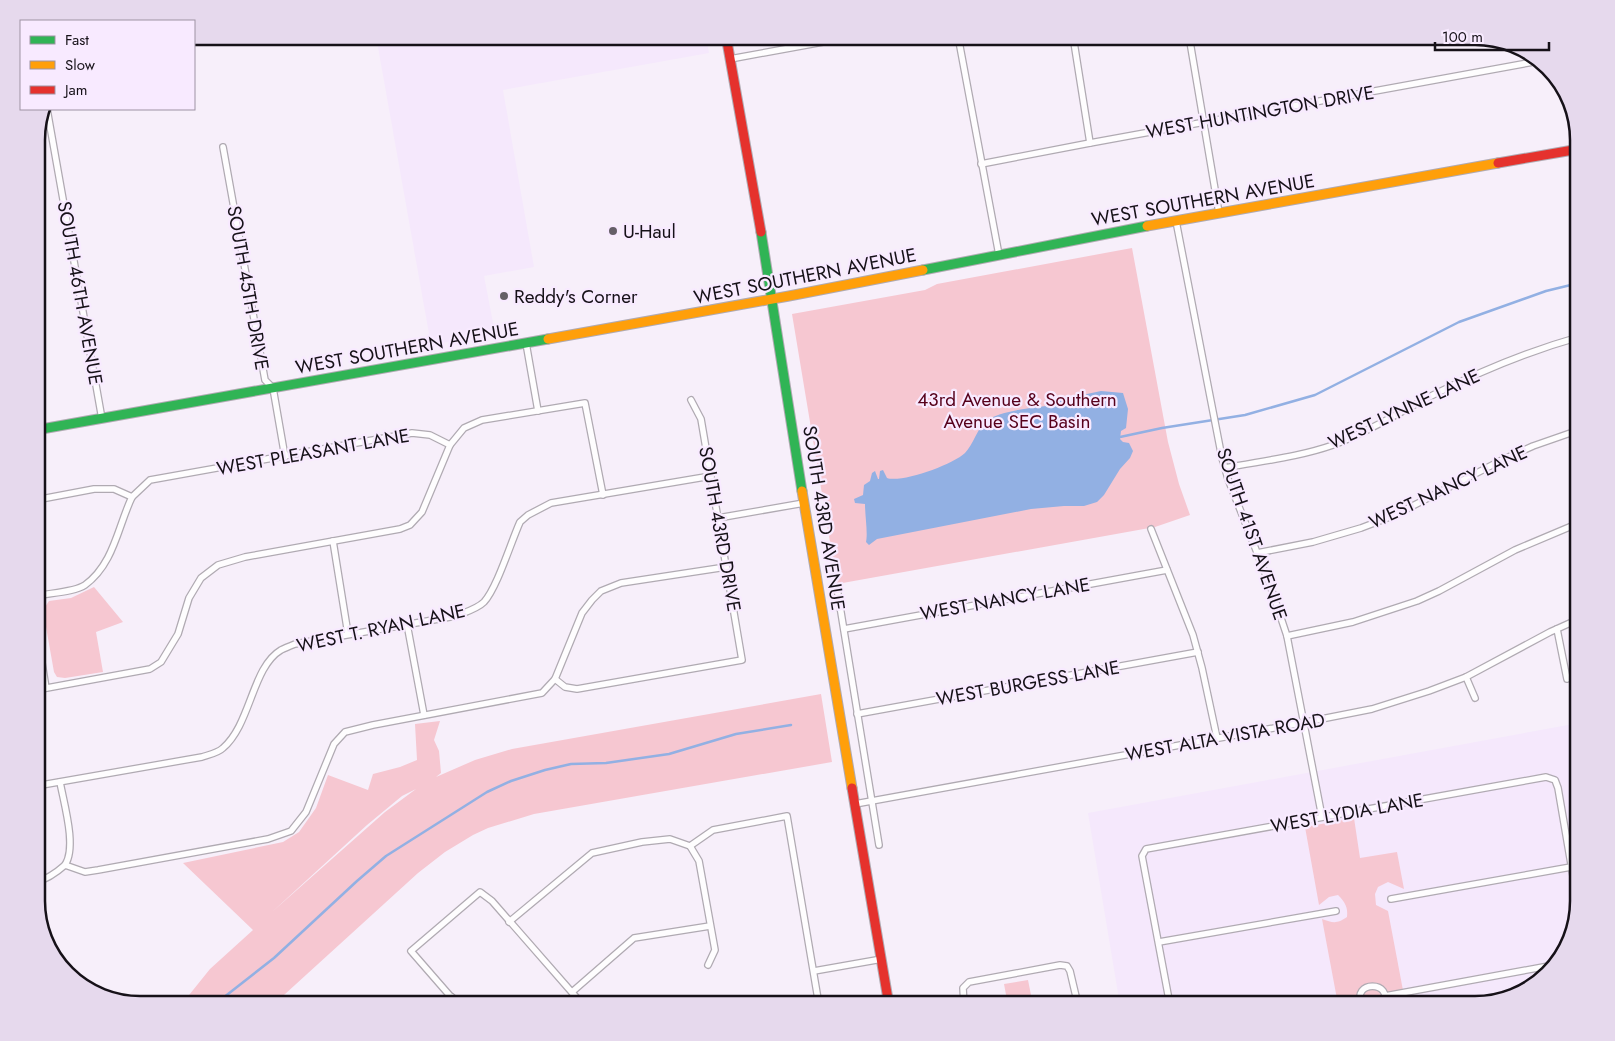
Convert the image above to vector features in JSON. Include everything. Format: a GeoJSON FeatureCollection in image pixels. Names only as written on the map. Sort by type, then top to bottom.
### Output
{"type":"FeatureCollection","features":[{"type":"Feature","properties":{"kind":"main road","name":"SOUTH 43RD AVENUE"},"geometry":{"type":"LineString","coordinates":[[728,45],[772,299],[804,503],[888,996]]}},
{"type":"Feature","properties":{"kind":"main road","name":"WEST SOUTHERN AVENUE"},"geometry":{"type":"LineString","coordinates":[[45,428],[772,299],[1176,221],[1570,151]]}},
{"type":"Feature","properties":{"kind":"street"},"geometry":{"type":"LineString","coordinates":[[730,59],[807,45]]}},
{"type":"Feature","properties":{"kind":"street"},"geometry":{"type":"LineString","coordinates":[[960,45],[999,255]]}},
{"type":"Feature","properties":{"kind":"street"},"geometry":{"type":"LineString","coordinates":[[1074,45],[1090,143]]}},
{"type":"Feature","properties":{"kind":"street"},"geometry":{"type":"LineString","coordinates":[[1191,45],[1220,213]]}},
{"type":"Feature","properties":{"kind":"street","name":"WEST HUNTINGTON DRIVE"},"geometry":{"type":"LineString","coordinates":[[981,164],[1530,63]]}},
{"type":"Feature","properties":{"kind":"street","name":"SOUTH 46TH AVENUE"},"geometry":{"type":"LineString","coordinates":[[48,115],[102,418]]}},
{"type":"Feature","properties":{"kind":"street","name":"SOUTH 45TH DRIVE"},"geometry":{"type":"LineString","coordinates":[[223,147],[265,380],[273,388],[285,456]]}},
{"type":"Feature","properties":{"kind":"street","name":"SOUTH 41ST AVENUE"},"geometry":{"type":"LineString","coordinates":[[1176,221],[1225,468],[1271,588],[1287,636],[1322,817]]}},
{"type":"Feature","properties":{"kind":"street","name":"WEST LYNNE LANE"},"geometry":{"type":"LineString","coordinates":[[1225,468],[1288,457],[1331,446],[1475,374],[1570,339]]}},
{"type":"Feature","properties":{"kind":"street"},"geometry":{"type":"LineString","coordinates":[[526,343],[538,411]]}},
{"type":"Feature","properties":{"kind":"street","name":"SOUTH 43RD DRIVE"},"geometry":{"type":"LineString","coordinates":[[555,679],[565,687],[577,689],[742,660],[700,419],[691,400]]}},
{"type":"Feature","properties":{"kind":"street"},"geometry":{"type":"LineString","coordinates":[[45,682],[46,688],[150,669],[161,662],[178,634],[189,598],[201,578],[218,564],[245,557],[400,529],[410,525],[422,512],[450,445],[464,428],[482,420],[585,403],[602,495],[711,476]]}},
{"type":"Feature","properties":{"kind":"street","name":"WEST PLEASANT LANE"},"geometry":{"type":"LineString","coordinates":[[132,497],[150,480],[412,433],[430,435],[450,445]]}},
{"type":"Feature","properties":{"kind":"street","name":"WEST NANCY LANE"},"geometry":{"type":"LineString","coordinates":[[1257,553],[1313,542],[1378,522],[1502,460],[1533,446],[1570,433]]}},
{"type":"Feature","properties":{"kind":"street"},"geometry":{"type":"LineString","coordinates":[[45,498],[94,489],[114,489],[132,497],[114,547],[100,570],[85,585],[75,589],[45,594]]}},
{"type":"Feature","properties":{"kind":"street","name":"WEST T. RYAN LANE"},"geometry":{"type":"LineString","coordinates":[[60,782],[202,757],[222,749],[234,735],[245,716],[265,666],[280,650],[295,644],[456,616],[475,608],[484,602],[493,587],[520,522],[528,515],[551,503],[602,495]]}},
{"type":"Feature","properties":{"kind":"street"},"geometry":{"type":"LineString","coordinates":[[718,518],[804,503]]}},
{"type":"Feature","properties":{"kind":"street"},"geometry":{"type":"LineString","coordinates":[[1287,636],[1353,622],[1418,601],[1439,592],[1515,550],[1570,526]]}},
{"type":"Feature","properties":{"kind":"street"},"geometry":{"type":"LineString","coordinates":[[1151,529],[1193,636],[1209,696],[1217,738]]}},
{"type":"Feature","properties":{"kind":"street"},"geometry":{"type":"LineString","coordinates":[[333,541],[348,634]]}},
{"type":"Feature","properties":{"kind":"street"},"geometry":{"type":"LineString","coordinates":[[65,865],[86,872],[268,839],[291,831],[306,812],[334,744],[345,732],[542,693],[555,679],[582,614],[601,591],[621,583],[726,567]]}},
{"type":"Feature","properties":{"kind":"street","name":"WEST NANCY LANE"},"geometry":{"type":"LineString","coordinates":[[844,629],[1167,570]]}},
{"type":"Feature","properties":{"kind":"street","name":"SOUTH 43RD AVENUE"},"geometry":{"type":"LineString","coordinates":[[836,588],[879,845]]}},
{"type":"Feature","properties":{"kind":"street","name":"WEST ALTA VISTA ROAD"},"geometry":{"type":"LineString","coordinates":[[855,804],[1305,723],[1372,709],[1466,677],[1570,623]]}},
{"type":"Feature","properties":{"kind":"street"},"geometry":{"type":"LineString","coordinates":[[407,624],[424,715]]}},
{"type":"Feature","properties":{"kind":"street"},"geometry":{"type":"LineString","coordinates":[[1557,628],[1567,679]]}},
{"type":"Feature","properties":{"kind":"street","name":"WEST BURGESS LANE"},"geometry":{"type":"LineString","coordinates":[[858,714],[1198,652]]}},
{"type":"Feature","properties":{"kind":"street"},"geometry":{"type":"LineString","coordinates":[[1466,677],[1475,698]]}},
{"type":"Feature","properties":{"kind":"street","name":"WEST LYDIA LANE"},"geometry":{"type":"LineString","coordinates":[[1159,942],[1142,856],[1146,849],[1546,777],[1555,780],[1558,788],[1570,861]]}},
{"type":"Feature","properties":{"kind":"street"},"geometry":{"type":"LineString","coordinates":[[45,784],[60,782],[70,840],[69,859],[56,873],[45,880]]}},
{"type":"Feature","properties":{"kind":"street"},"geometry":{"type":"LineString","coordinates":[[690,846],[713,830],[787,816],[818,996]]}},
{"type":"Feature","properties":{"kind":"street"},"geometry":{"type":"LineString","coordinates":[[509,922],[592,853],[670,838],[690,846],[699,861],[715,950],[708,965]]}},
{"type":"Feature","properties":{"kind":"street"},"geometry":{"type":"LineString","coordinates":[[1390,898],[1570,867]]}},
{"type":"Feature","properties":{"kind":"street"},"geometry":{"type":"LineString","coordinates":[[451,996],[411,951],[480,892],[492,901],[575,996]]}},
{"type":"Feature","properties":{"kind":"street"},"geometry":{"type":"LineString","coordinates":[[1168,996],[1159,942],[1336,910]]}},
{"type":"Feature","properties":{"kind":"street"},"geometry":{"type":"LineString","coordinates":[[572,992],[634,938],[710,926]]}},
{"type":"Feature","properties":{"kind":"street"},"geometry":{"type":"LineString","coordinates":[[814,971],[882,960]]}},
{"type":"Feature","properties":{"kind":"street"},"geometry":{"type":"LineString","coordinates":[[963,996],[963,988],[969,982],[1060,965],[1067,966],[1070,971],[1076,996]]}},
{"type":"Feature","properties":{"kind":"street"},"geometry":{"type":"LineString","coordinates":[[1361,996],[1364,989],[1370,986],[1377,986],[1385,996],[1543,967]]}},
{"type":"Feature","properties":{"kind":"shaded area"},"geometry":{"type":"Polygon","coordinates":[[[378,45],[708,45],[709,53],[503,90],[534,267],[484,276],[495,333],[431,345],[378,45]]]}},
{"type":"Feature","properties":{"kind":"shaded area"},"geometry":{"type":"Polygon","coordinates":[[[1570,725],[1570,901],[1567,926],[1554,954],[1538,972],[1528,980],[1500,993],[1475,996],[1118,996],[1088,813],[1570,725]]]}},
{"type":"Feature","properties":{"kind":"green space","name":"43rd Avenue & Southern Avenue SEC Basin"},"geometry":{"type":"Polygon","coordinates":[[[1132,248],[1168,442],[1179,484],[1190,515],[1155,527],[837,584],[792,314],[925,290],[937,284],[1132,248]]]}},
{"type":"Feature","properties":{"kind":"green space"},"geometry":{"type":"Polygon","coordinates":[[[94,587],[123,622],[96,632],[103,672],[65,678],[57,677],[54,672],[45,621],[45,607],[49,601],[71,598],[94,587]]]}},
{"type":"Feature","properties":{"kind":"green space"},"geometry":{"type":"Polygon","coordinates":[[[821,694],[832,762],[534,814],[488,828],[445,852],[418,873],[283,996],[188,996],[210,969],[253,930],[183,863],[283,842],[299,832],[316,808],[328,775],[368,790],[373,774],[400,767],[417,760],[415,724],[440,721],[434,740],[439,751],[441,773],[436,777],[475,760],[512,749],[821,694]],[[416,789],[402,796],[367,825],[272,912],[385,812],[416,789]]]}},
{"type":"Feature","properties":{"kind":"green space"},"geometry":{"type":"Polygon","coordinates":[[[1354,818],[1360,858],[1397,852],[1404,889],[1388,882],[1378,887],[1375,894],[1376,905],[1388,911],[1404,996],[1336,996],[1322,919],[1338,922],[1347,917],[1347,910],[1344,902],[1338,895],[1329,897],[1319,905],[1305,827],[1354,818]]]}},
{"type":"Feature","properties":{"kind":"green space"},"geometry":{"type":"Polygon","coordinates":[[[1028,980],[1031,996],[1006,996],[1004,984],[1028,980]]]}},
{"type":"Feature","properties":{"kind":"water"},"geometry":{"type":"Polygon","coordinates":[[[1101,391],[1123,393],[1128,409],[1126,428],[1121,431],[1120,439],[1123,442],[1129,443],[1133,451],[1104,495],[1097,502],[1084,506],[1031,509],[877,539],[869,545],[866,542],[865,504],[855,503],[854,499],[863,495],[864,485],[870,481],[872,473],[875,471],[878,479],[880,471],[883,470],[887,478],[894,479],[939,468],[965,453],[983,424],[992,417],[1018,410],[1052,405],[1054,401],[1101,391]]]}},
{"type":"Feature","properties":{"kind":"waterway"},"geometry":{"type":"LineString","coordinates":[[1120,437],[1162,428],[1245,415],[1315,395],[1459,322],[1546,291],[1570,285]]}},
{"type":"Feature","properties":{"kind":"waterway"},"geometry":{"type":"LineString","coordinates":[[225,996],[274,958],[386,856],[487,792],[511,781],[571,764],[606,763],[669,754],[736,734],[791,725]]}},
{"type":"Feature","properties":{"kind":"traffic: fast"},"geometry":{"type":"LineString","coordinates":[[923,270],[1147,226]]}},
{"type":"Feature","properties":{"kind":"traffic: fast"},"geometry":{"type":"LineString","coordinates":[[761,232],[802,491]]}},
{"type":"Feature","properties":{"kind":"traffic: fast"},"geometry":{"type":"LineString","coordinates":[[45,428],[548,339]]}},
{"type":"Feature","properties":{"kind":"traffic: slow"},"geometry":{"type":"LineString","coordinates":[[1147,226],[1498,163]]}},
{"type":"Feature","properties":{"kind":"traffic: slow"},"geometry":{"type":"LineString","coordinates":[[548,339],[923,270]]}},
{"type":"Feature","properties":{"kind":"traffic: slow"},"geometry":{"type":"LineString","coordinates":[[802,491],[852,788]]}},
{"type":"Feature","properties":{"kind":"traffic: jam"},"geometry":{"type":"LineString","coordinates":[[728,45],[761,232]]}},
{"type":"Feature","properties":{"kind":"traffic: jam"},"geometry":{"type":"LineString","coordinates":[[1498,163],[1570,151]]}},
{"type":"Feature","properties":{"kind":"traffic: jam"},"geometry":{"type":"LineString","coordinates":[[852,788],[887,996]]}},
{"type":"Feature","properties":{"kind":"place","name":"U-Haul"},"geometry":{"type":"Point","coordinates":[613,231]}},
{"type":"Feature","properties":{"kind":"place","name":"Reddy's Corner"},"geometry":{"type":"Point","coordinates":[504,296]}}]}
